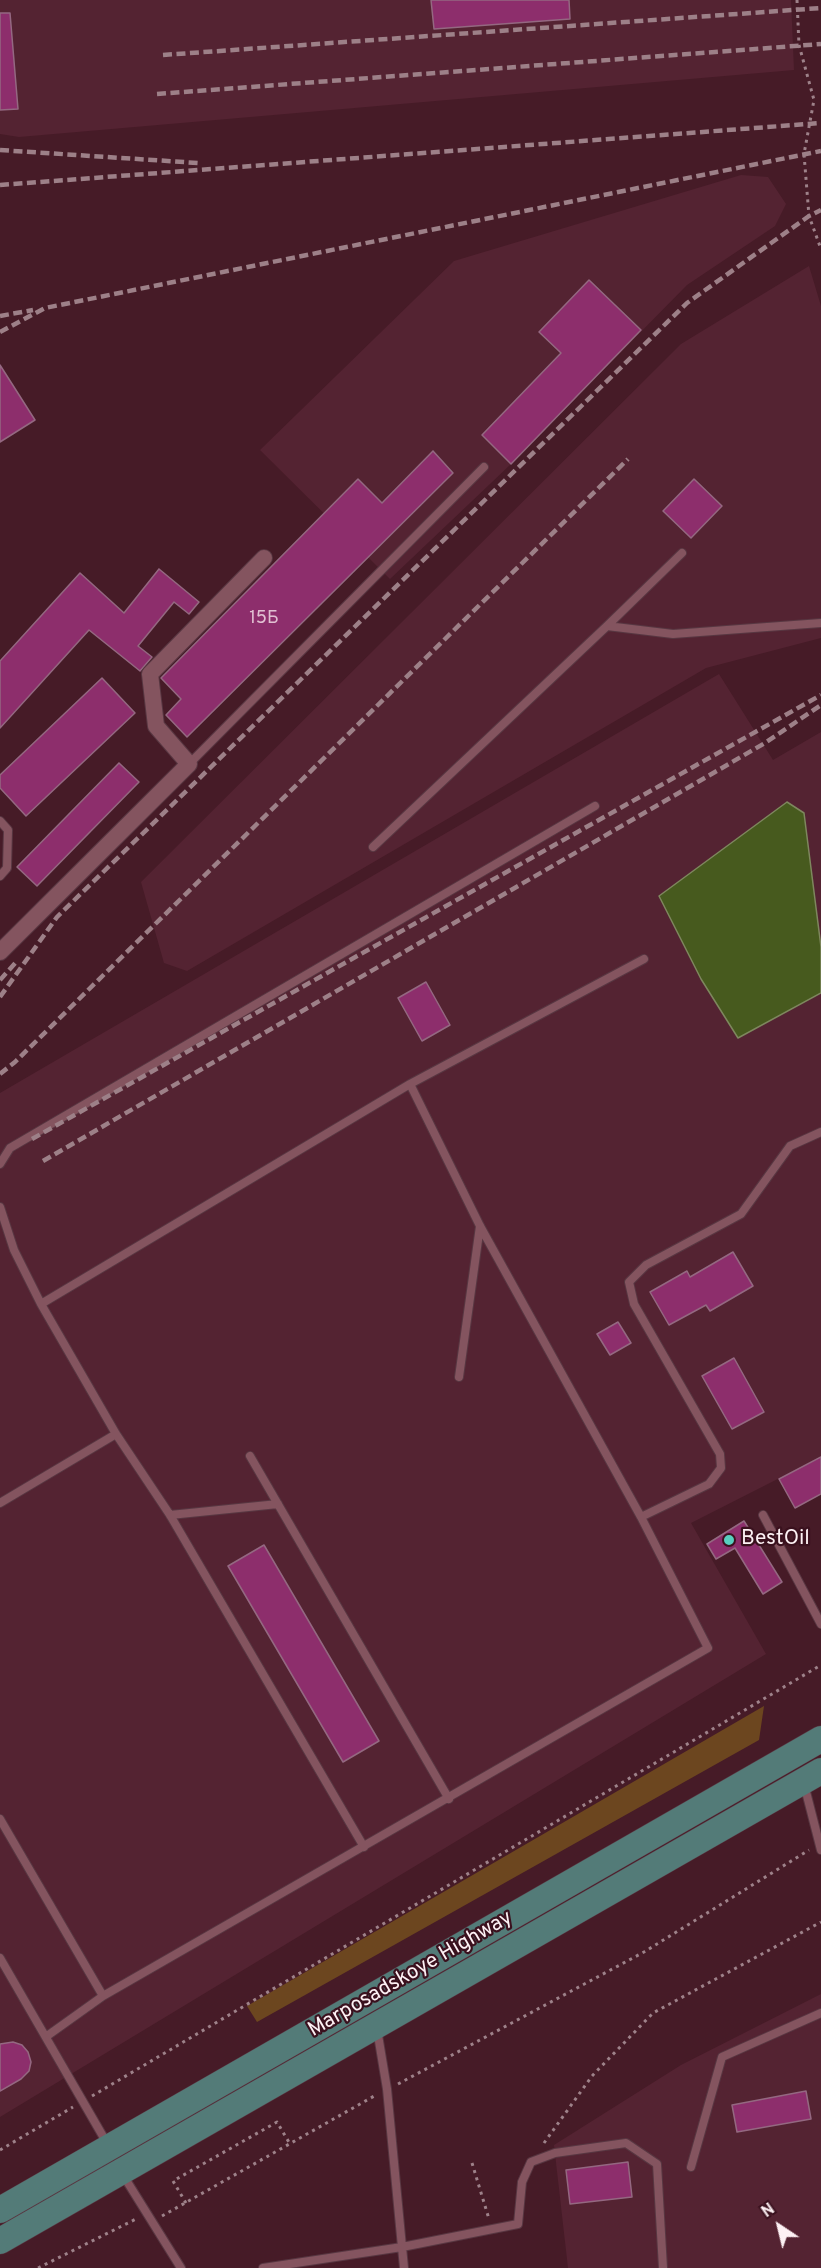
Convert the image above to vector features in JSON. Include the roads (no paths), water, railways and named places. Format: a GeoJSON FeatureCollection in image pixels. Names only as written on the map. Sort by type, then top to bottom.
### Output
{"type":"FeatureCollection","features":[{"type":"Feature","properties":{"kind":"main road","name":"Marposadskoye Highway"},"geometry":{"type":"LineString","coordinates":[[0,2210],[821,1739]]}},
{"type":"Feature","properties":{"kind":"main road","name":"Marposadskoye Highway"},"geometry":{"type":"LineString","coordinates":[[0,2241],[812,1776]]}},
{"type":"Feature","properties":{"kind":"street"},"geometry":{"type":"LineString","coordinates":[[0,952],[189,764],[156,726],[150,674],[264,558]]}},
{"type":"Feature","properties":{"kind":"lane"},"geometry":{"type":"LineString","coordinates":[[189,764],[484,467]]}},
{"type":"Feature","properties":{"kind":"lane"},"geometry":{"type":"LineString","coordinates":[[373,847],[682,553]]}},
{"type":"Feature","properties":{"kind":"lane"},"geometry":{"type":"LineString","coordinates":[[607,626],[673,633],[821,622]]}},
{"type":"Feature","properties":{"kind":"lane"},"geometry":{"type":"LineString","coordinates":[[0,1164],[10,1148],[595,806]]}},
{"type":"Feature","properties":{"kind":"lane"},"geometry":{"type":"LineString","coordinates":[[0,821],[8,830],[8,868],[0,876]]}},
{"type":"Feature","properties":{"kind":"lane"},"geometry":{"type":"LineString","coordinates":[[40,1304],[410,1084],[644,959]]}},
{"type":"Feature","properties":{"kind":"lane"},"geometry":{"type":"LineString","coordinates":[[46,2036],[103,1996],[708,1648],[641,1517],[480,1226],[410,1084]]}},
{"type":"Feature","properties":{"kind":"lane"},"geometry":{"type":"LineString","coordinates":[[641,1517],[709,1484],[721,1468],[720,1454],[634,1304],[629,1282],[646,1265],[741,1214],[790,1146],[821,1132]]}},
{"type":"Feature","properties":{"kind":"lane"},"geometry":{"type":"LineString","coordinates":[[0,1207],[14,1250],[40,1304],[116,1434],[171,1515],[364,1847]]}},
{"type":"Feature","properties":{"kind":"lane"},"geometry":{"type":"LineString","coordinates":[[459,1377],[480,1226]]}},
{"type":"Feature","properties":{"kind":"lane"},"geometry":{"type":"LineString","coordinates":[[0,1503],[116,1434]]}},
{"type":"Feature","properties":{"kind":"lane"},"geometry":{"type":"LineString","coordinates":[[250,1456],[449,1798]]}},
{"type":"Feature","properties":{"kind":"lane"},"geometry":{"type":"LineString","coordinates":[[171,1515],[278,1504]]}},
{"type":"Feature","properties":{"kind":"lane"},"geometry":{"type":"LineString","coordinates":[[763,1515],[821,1624]]}},
{"type":"Feature","properties":{"kind":"lane"},"geometry":{"type":"LineString","coordinates":[[812,1776],[818,1849]]}},
{"type":"Feature","properties":{"kind":"lane"},"geometry":{"type":"LineString","coordinates":[[0,1819],[103,1996]]}},
{"type":"Feature","properties":{"kind":"lane"},"geometry":{"type":"LineString","coordinates":[[0,1958],[110,2148]]}},
{"type":"Feature","properties":{"kind":"lane"},"geometry":{"type":"LineString","coordinates":[[691,2168],[722,2057],[821,2013]]}},
{"type":"Feature","properties":{"kind":"lane"},"geometry":{"type":"LineString","coordinates":[[376,2025],[382,2049],[387,2089],[404,2268]]}},
{"type":"Feature","properties":{"kind":"lane"},"geometry":{"type":"LineString","coordinates":[[263,2268],[402,2247],[518,2224],[522,2182],[531,2162],[555,2153],[626,2143],[657,2164],[663,2268]]}},
{"type":"Feature","properties":{"kind":"lane"},"geometry":{"type":"LineString","coordinates":[[121,2172],[181,2268]]}},
{"type":"Feature","properties":{"kind":"railway"},"geometry":{"type":"LineString","coordinates":[[163,55],[821,8]]}},
{"type":"Feature","properties":{"kind":"railway"},"geometry":{"type":"LineString","coordinates":[[157,94],[821,44]]}},
{"type":"Feature","properties":{"kind":"railway"},"geometry":{"type":"LineString","coordinates":[[0,185],[821,123]]}},
{"type":"Feature","properties":{"kind":"railway"},"geometry":{"type":"LineString","coordinates":[[0,150],[198,163]]}},
{"type":"Feature","properties":{"kind":"railway"},"geometry":{"type":"LineString","coordinates":[[0,332],[45,308],[821,151]]}},
{"type":"Feature","properties":{"kind":"railway"},"geometry":{"type":"LineString","coordinates":[[0,997],[57,917],[687,303],[809,216],[821,210]]}},
{"type":"Feature","properties":{"kind":"railway"},"geometry":{"type":"LineString","coordinates":[[0,316],[33,310]]}},
{"type":"Feature","properties":{"kind":"railway"},"geometry":{"type":"LineString","coordinates":[[0,1074],[15,1062],[628,459]]}},
{"type":"Feature","properties":{"kind":"railway"},"geometry":{"type":"LineString","coordinates":[[32,1139],[821,695]]}},
{"type":"Feature","properties":{"kind":"railway"},"geometry":{"type":"LineString","coordinates":[[43,1161],[765,743],[821,705]]}},
{"type":"Feature","properties":{"kind":"railway"},"geometry":{"type":"LineString","coordinates":[[0,980],[18,960]]}},
{"type":"Feature","properties":{"kind":"place","name":"BestOil"},"geometry":{"type":"Point","coordinates":[729,1540]}}]}
